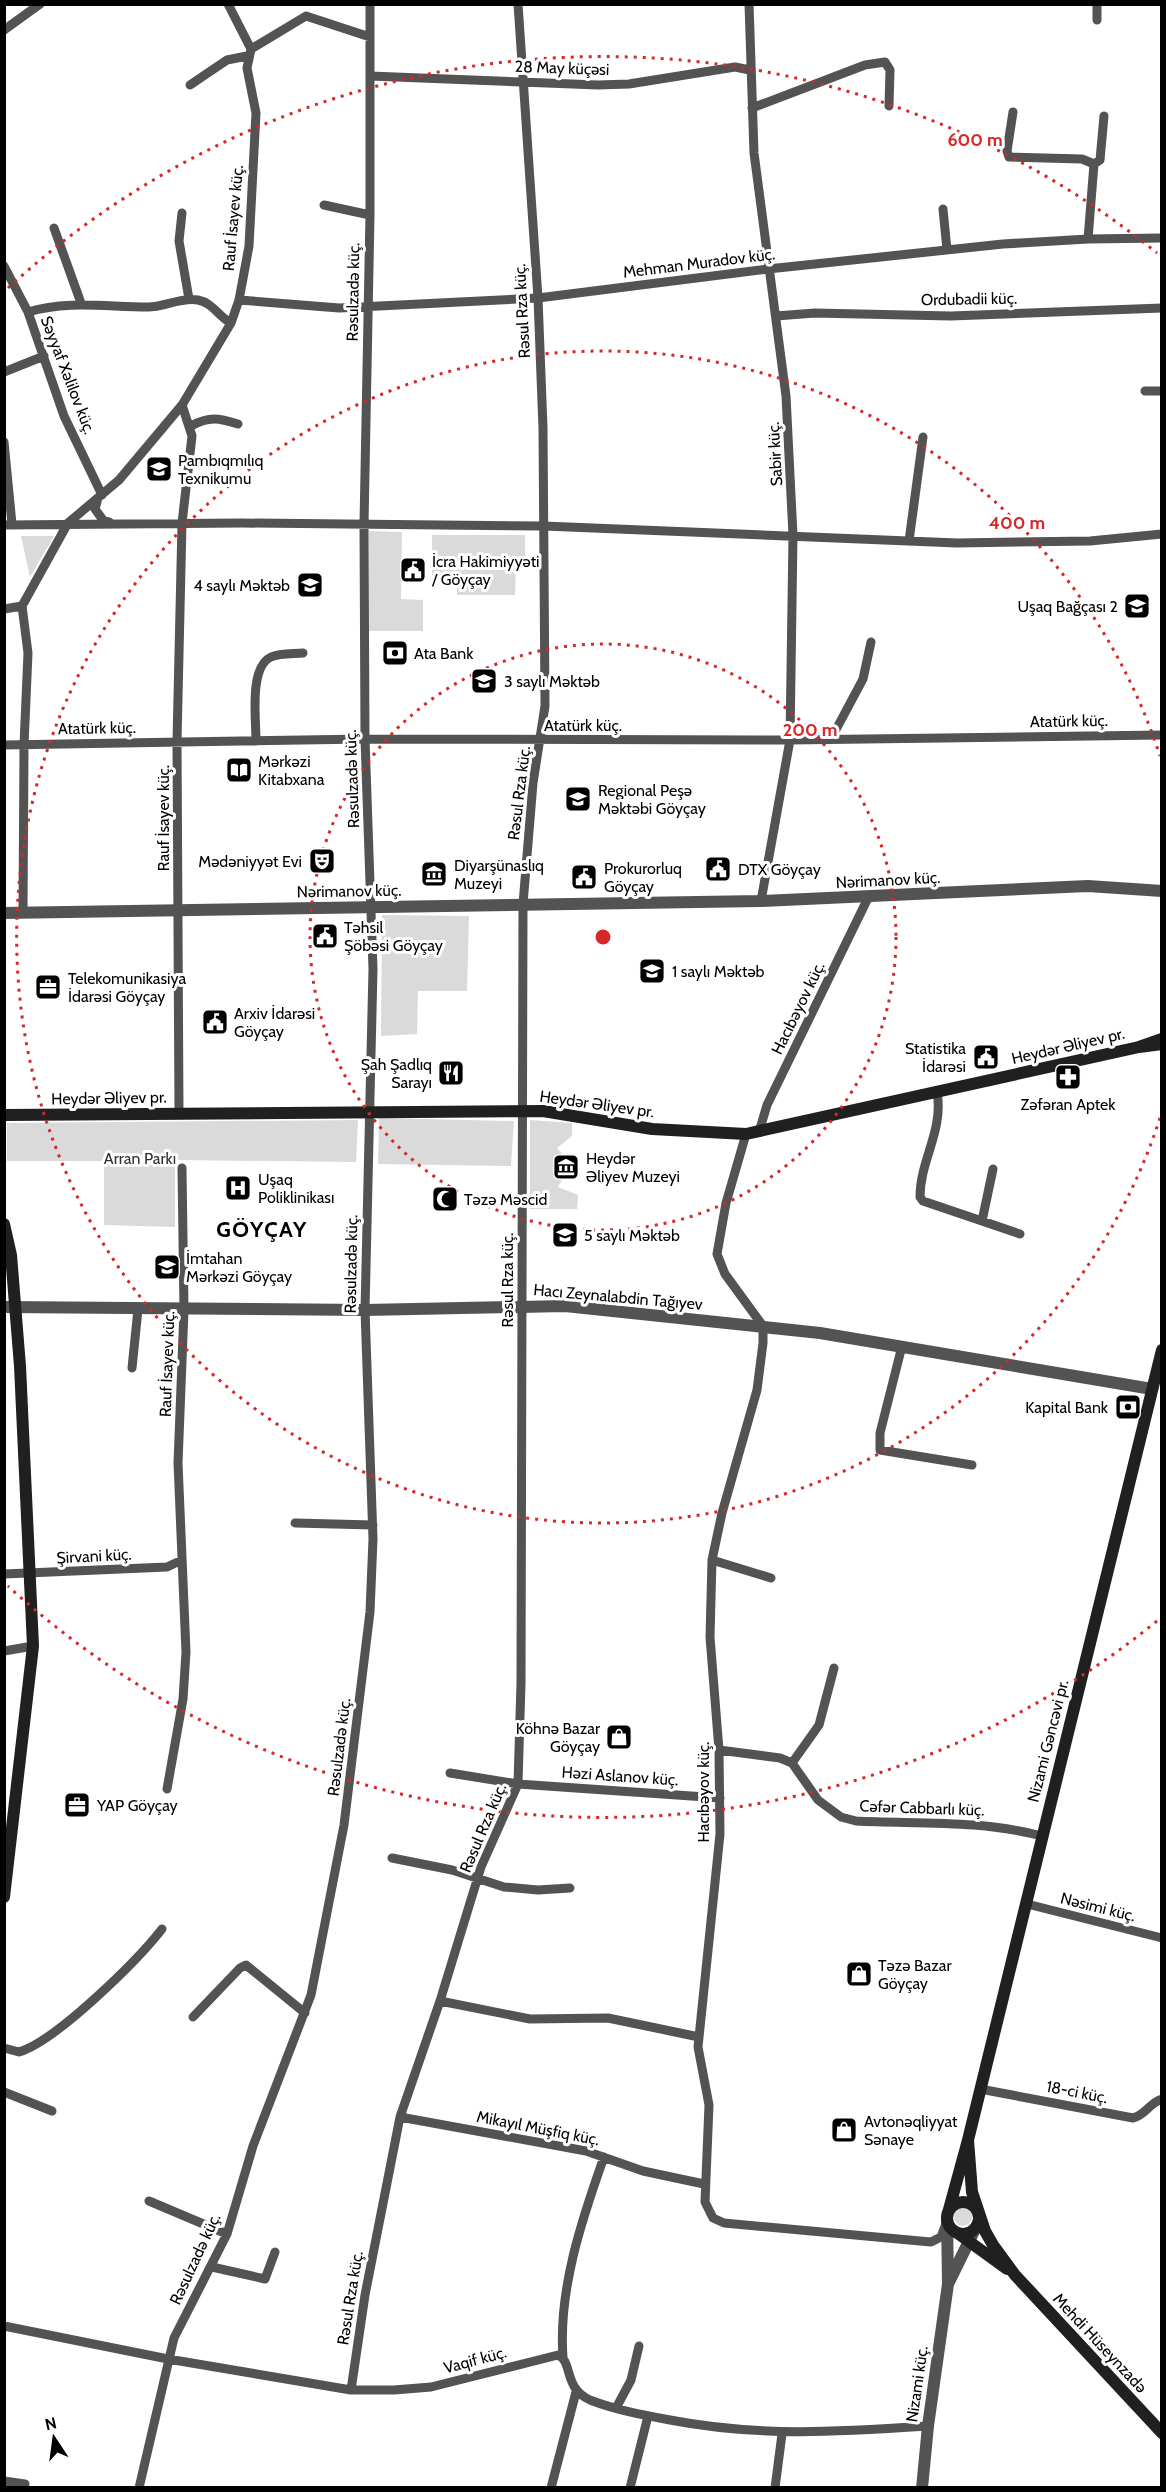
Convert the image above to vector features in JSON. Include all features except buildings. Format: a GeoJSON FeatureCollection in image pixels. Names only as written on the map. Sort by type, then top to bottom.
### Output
{"type":"FeatureCollection","features":[{"type":"Feature","properties":{"kind":"main road","name":"Heydər Əliyev pr."},"geometry":{"type":"LineString","coordinates":[[4,1115],[521,1111],[562,1113],[652,1129],[706,1134],[746,1134],[1161,1041]]}},
{"type":"Feature","properties":{"kind":"main road"},"geometry":{"type":"LineString","coordinates":[[4,1224],[11,1255],[10,1307],[32,1574],[33,1646],[4,1898]]}},
{"type":"Feature","properties":{"kind":"main road","name":"Nizami Gəncəvi pr."},"geometry":{"type":"LineString","coordinates":[[968,2140],[1042,1836],[1157,1389],[1161,1350]]}},
{"type":"Feature","properties":{"kind":"main road"},"geometry":{"type":"LineString","coordinates":[[968,2140],[948,2215],[954,2231],[1016,2275]]}},
{"type":"Feature","properties":{"kind":"main road"},"geometry":{"type":"LineString","coordinates":[[968,2140],[969,2172],[978,2219]]}},
{"type":"Feature","properties":{"kind":"main road"},"geometry":{"type":"LineString","coordinates":[[948,2215],[954,2205],[964,2202],[973,2206],[993,2245],[1016,2275]]}},
{"type":"Feature","properties":{"kind":"main road"},"geometry":{"type":"LineString","coordinates":[[954,2231],[964,2233],[978,2219]]}},
{"type":"Feature","properties":{"kind":"main road","name":"Mehdi Hüseynzadə"},"geometry":{"type":"LineString","coordinates":[[1016,2275],[1161,2433]]}},
{"type":"Feature","properties":{"kind":"street"},"geometry":{"type":"LineString","coordinates":[[4,30],[40,4]]}},
{"type":"Feature","properties":{"kind":"street","name":"Rauf İsayev küç."},"geometry":{"type":"LineString","coordinates":[[22,606],[68,524],[119,480],[182,405],[231,323],[239,300],[249,246],[256,113],[247,68],[249,53],[228,4]]}},
{"type":"Feature","properties":{"kind":"street","name":"Rəsulzadə küç."},"geometry":{"type":"LineString","coordinates":[[139,2487],[174,2338],[212,2267],[226,2234],[264,2113],[305,2013],[344,1825],[370,1612],[373,1526],[365,1310],[370,1113],[371,907],[365,739],[364,524],[370,215],[370,4]]}},
{"type":"Feature","properties":{"kind":"street","name":"Rəsul Rza küç."},"geometry":{"type":"LineString","coordinates":[[351,2390],[365,2295],[400,2117],[440,2001],[477,1880],[518,1784],[521,1672],[523,904],[533,783],[545,706],[544,526],[538,298],[521,81],[518,4]]}},
{"type":"Feature","properties":{"kind":"street","name":"Sabir küç."},"geometry":{"type":"LineString","coordinates":[[749,4],[754,153],[776,316],[790,445],[793,535],[790,740],[760,901]]}},
{"type":"Feature","properties":{"kind":"street"},"geometry":{"type":"LineString","coordinates":[[1097,4],[1097,20]]}},
{"type":"Feature","properties":{"kind":"street"},"geometry":{"type":"LineString","coordinates":[[190,85],[219,64],[249,53],[306,16],[370,37]]}},
{"type":"Feature","properties":{"kind":"street"},"geometry":{"type":"LineString","coordinates":[[752,108],[865,65],[885,62],[890,70],[889,106]]}},
{"type":"Feature","properties":{"kind":"street","name":"28 May küçəsi"},"geometry":{"type":"LineString","coordinates":[[370,76],[619,84],[735,67],[750,70]]}},
{"type":"Feature","properties":{"kind":"street"},"geometry":{"type":"LineString","coordinates":[[1013,112],[1007,152],[1010,157],[1082,159],[1094,164]]}},
{"type":"Feature","properties":{"kind":"street"},"geometry":{"type":"LineString","coordinates":[[1094,164],[1100,160],[1104,116]]}},
{"type":"Feature","properties":{"kind":"street"},"geometry":{"type":"LineString","coordinates":[[1088,238],[1094,164]]}},
{"type":"Feature","properties":{"kind":"street"},"geometry":{"type":"LineString","coordinates":[[324,205],[370,215]]}},
{"type":"Feature","properties":{"kind":"street"},"geometry":{"type":"LineString","coordinates":[[943,209],[946,250]]}},
{"type":"Feature","properties":{"kind":"street"},"geometry":{"type":"LineString","coordinates":[[182,213],[179,241],[189,300]]}},
{"type":"Feature","properties":{"kind":"street"},"geometry":{"type":"LineString","coordinates":[[54,228],[81,303]]}},
{"type":"Feature","properties":{"kind":"street","name":"Mehman Muradov küç."},"geometry":{"type":"LineString","coordinates":[[239,300],[303,306],[368,308],[538,298],[768,269],[946,250],[1088,238],[1161,238]]}},
{"type":"Feature","properties":{"kind":"street","name":"Səyyaf Xəlilov küç."},"geometry":{"type":"LineString","coordinates":[[4,266],[28,312],[64,416],[100,496],[95,509],[103,520],[111,523]]}},
{"type":"Feature","properties":{"kind":"street"},"geometry":{"type":"LineString","coordinates":[[28,312],[81,303],[149,307],[189,300],[209,304],[222,318],[231,323]]}},
{"type":"Feature","properties":{"kind":"street","name":"Ordubadii küç."},"geometry":{"type":"LineString","coordinates":[[776,316],[814,313],[951,316],[1161,308]]}},
{"type":"Feature","properties":{"kind":"street"},"geometry":{"type":"LineString","coordinates":[[4,372],[44,356]]}},
{"type":"Feature","properties":{"kind":"street"},"geometry":{"type":"LineString","coordinates":[[1145,392],[1161,391]]}},
{"type":"Feature","properties":{"kind":"street","name":"Rauf İsayev küç."},"geometry":{"type":"LineString","coordinates":[[179,1113],[177,741],[182,523],[191,461],[190,426],[182,405]]}},
{"type":"Feature","properties":{"kind":"street"},"geometry":{"type":"LineString","coordinates":[[190,426],[205,418],[216,417],[238,424]]}},
{"type":"Feature","properties":{"kind":"street"},"geometry":{"type":"LineString","coordinates":[[909,541],[924,436]]}},
{"type":"Feature","properties":{"kind":"street"},"geometry":{"type":"LineString","coordinates":[[4,442],[8,525],[182,523],[544,526],[909,541],[1090,541],[1161,534]]}},
{"type":"Feature","properties":{"kind":"street"},"geometry":{"type":"LineString","coordinates":[[4,609],[22,606],[28,653],[24,745],[23,913]]}},
{"type":"Feature","properties":{"kind":"street"},"geometry":{"type":"LineString","coordinates":[[831,739],[863,679],[871,642]]}},
{"type":"Feature","properties":{"kind":"street"},"geometry":{"type":"LineString","coordinates":[[256,741],[256,681],[259,668],[273,656],[303,653]]}},
{"type":"Feature","properties":{"kind":"street","name":"Atatürk küç."},"geometry":{"type":"LineString","coordinates":[[4,745],[365,739],[790,740],[1161,735]]}},
{"type":"Feature","properties":{"kind":"street","name":"Nərimanov küç."},"geometry":{"type":"LineString","coordinates":[[4,913],[760,901],[868,898],[1088,886],[1161,891]]}},
{"type":"Feature","properties":{"kind":"street","name":"Hacıbəyov küç."},"geometry":{"type":"LineString","coordinates":[[759,1132],[767,1105],[868,898]]}},
{"type":"Feature","properties":{"kind":"street"},"geometry":{"type":"LineString","coordinates":[[937,1092],[940,1109],[938,1127],[920,1197],[923,1201],[1020,1234]]}},
{"type":"Feature","properties":{"kind":"street"},"geometry":{"type":"LineString","coordinates":[[746,1134],[726,1203],[717,1254],[725,1274],[763,1326]]}},
{"type":"Feature","properties":{"kind":"street","name":"Rauf İsayev küç."},"geometry":{"type":"LineString","coordinates":[[167,1790],[185,1678],[178,1463],[184,1310],[182,1168]]}},
{"type":"Feature","properties":{"kind":"street"},"geometry":{"type":"LineString","coordinates":[[982,1221],[993,1169]]}},
{"type":"Feature","properties":{"kind":"street","name":"Hacı Zeynalabdin Tağıyev"},"geometry":{"type":"LineString","coordinates":[[10,1307],[365,1310],[522,1305],[565,1306],[763,1326],[902,1346],[1157,1389]]}},
{"type":"Feature","properties":{"kind":"street"},"geometry":{"type":"LineString","coordinates":[[132,1368],[138,1309]]}},
{"type":"Feature","properties":{"kind":"street","name":"Hacıbəyov küç."},"geometry":{"type":"LineString","coordinates":[[763,1326],[757,1390],[722,1513],[712,1560],[710,1637],[719,1750],[720,1834],[698,2063],[709,2114],[704,2184],[708,2212],[713,2218],[724,2223],[931,2242],[941,2237],[948,2215]]}},
{"type":"Feature","properties":{"kind":"street"},"geometry":{"type":"LineString","coordinates":[[902,1346],[880,1432],[880,1450],[972,1465]]}},
{"type":"Feature","properties":{"kind":"street"},"geometry":{"type":"LineString","coordinates":[[296,1523],[373,1526]]}},
{"type":"Feature","properties":{"kind":"street","name":"Şirvani küç."},"geometry":{"type":"LineString","coordinates":[[4,1574],[167,1567],[182,1560]]}},
{"type":"Feature","properties":{"kind":"street"},"geometry":{"type":"LineString","coordinates":[[712,1560],[771,1578]]}},
{"type":"Feature","properties":{"kind":"street"},"geometry":{"type":"LineString","coordinates":[[4,1652],[33,1646]]}},
{"type":"Feature","properties":{"kind":"street"},"geometry":{"type":"LineString","coordinates":[[719,1750],[780,1758],[792,1763],[819,1725],[834,1668]]}},
{"type":"Feature","properties":{"kind":"street","name":"Cəfər Cabbarlı küç."},"geometry":{"type":"LineString","coordinates":[[792,1763],[818,1800],[841,1817],[855,1821],[977,1824],[1004,1827],[1042,1836]]}},
{"type":"Feature","properties":{"kind":"street","name":"Həzi Aslanov küç."},"geometry":{"type":"LineString","coordinates":[[450,1773],[518,1784],[720,1798]]}},
{"type":"Feature","properties":{"kind":"street"},"geometry":{"type":"LineString","coordinates":[[392,1858],[452,1870],[504,1887],[538,1890],[570,1888]]}},
{"type":"Feature","properties":{"kind":"street","name":"Nəsimi küç."},"geometry":{"type":"LineString","coordinates":[[1027,1904],[1161,1938]]}},
{"type":"Feature","properties":{"kind":"street"},"geometry":{"type":"LineString","coordinates":[[4,2048],[19,2052],[45,2038],[119,1976],[162,1929]]}},
{"type":"Feature","properties":{"kind":"street"},"geometry":{"type":"LineString","coordinates":[[192,2018],[240,1968],[246,1965],[305,2013]]}},
{"type":"Feature","properties":{"kind":"street"},"geometry":{"type":"LineString","coordinates":[[440,2001],[530,2019],[608,2018],[699,2037]]}},
{"type":"Feature","properties":{"kind":"street","name":"18-ci küç."},"geometry":{"type":"LineString","coordinates":[[980,2089],[1133,2118],[1143,2114],[1155,2101],[1161,2099]]}},
{"type":"Feature","properties":{"kind":"street"},"geometry":{"type":"LineString","coordinates":[[4,2092],[52,2110]]}},
{"type":"Feature","properties":{"kind":"street","name":"Mikayıl Müşfiq küç."},"geometry":{"type":"LineString","coordinates":[[400,2117],[604,2157],[643,2171],[704,2184]]}},
{"type":"Feature","properties":{"kind":"street"},"geometry":{"type":"LineString","coordinates":[[551,2487],[576,2392],[563,2357],[564,2306],[574,2259],[604,2157]]}},
{"type":"Feature","properties":{"kind":"street"},"geometry":{"type":"LineString","coordinates":[[149,2201],[226,2234]]}},
{"type":"Feature","properties":{"kind":"street"},"geometry":{"type":"LineString","coordinates":[[948,2215],[948,2284]]}},
{"type":"Feature","properties":{"kind":"street"},"geometry":{"type":"LineString","coordinates":[[948,2284],[978,2219]]}},
{"type":"Feature","properties":{"kind":"street"},"geometry":{"type":"LineString","coordinates":[[212,2267],[265,2279],[275,2252]]}},
{"type":"Feature","properties":{"kind":"street","name":"Nizami küç."},"geometry":{"type":"LineString","coordinates":[[922,2487],[948,2284]]}},
{"type":"Feature","properties":{"kind":"street","name":"Vaqif küç."},"geometry":{"type":"LineString","coordinates":[[4,2326],[168,2359],[351,2390],[394,2391],[431,2387],[550,2355],[563,2357]]}},
{"type":"Feature","properties":{"kind":"street"},"geometry":{"type":"LineString","coordinates":[[616,2408],[631,2380],[639,2346]]}},
{"type":"Feature","properties":{"kind":"street"},"geometry":{"type":"LineString","coordinates":[[576,2392],[616,2408],[721,2430],[782,2434],[928,2426]]}},
{"type":"Feature","properties":{"kind":"street"},"geometry":{"type":"LineString","coordinates":[[630,2487],[648,2416]]}},
{"type":"Feature","properties":{"kind":"street"},"geometry":{"type":"LineString","coordinates":[[775,2487],[782,2434]]}},
{"type":"Feature","properties":{"kind":"street"},"geometry":{"type":"LineString","coordinates":[[4,2481],[25,2484]]}},
{"type":"Feature","properties":{"kind":"green space"},"geometry":{"type":"Polygon","coordinates":[[[369,531],[402,532],[401,599],[423,600],[423,631],[369,631],[369,531]]]}},
{"type":"Feature","properties":{"kind":"green space"},"geometry":{"type":"Polygon","coordinates":[[[432,535],[525,535],[525,563],[516,563],[515,595],[457,595],[457,576],[432,576],[432,535]]]}},
{"type":"Feature","properties":{"kind":"green space"},"geometry":{"type":"Polygon","coordinates":[[[21,536],[54,536],[30,577],[21,536]]]}},
{"type":"Feature","properties":{"kind":"green space"},"geometry":{"type":"Polygon","coordinates":[[[382,915],[469,916],[467,991],[418,991],[417,1034],[381,1036],[382,915]]]}},
{"type":"Feature","properties":{"kind":"green space"},"geometry":{"type":"Polygon","coordinates":[[[379,1118],[514,1121],[511,1166],[378,1164],[379,1118]]]}},
{"type":"Feature","properties":{"kind":"green space","name":"Arran Parkı"},"geometry":{"type":"Polygon","coordinates":[[[358,1120],[356,1162],[175,1160],[175,1227],[104,1225],[104,1161],[7,1161],[7,1123],[358,1120]]]}},
{"type":"Feature","properties":{"kind":"green space"},"geometry":{"type":"Polygon","coordinates":[[[530,1120],[572,1123],[572,1136],[557,1148],[568,1160],[558,1166],[565,1175],[558,1187],[578,1195],[577,1209],[530,1209],[530,1120]]]}},
{"type":"Feature","properties":{"kind":"green space"},"geometry":{"type":"Polygon","coordinates":[[[963,2208],[969,2211],[972,2217],[969,2223],[963,2226],[957,2223],[954,2217],[957,2211],[963,2208]]]}},
{"type":"Feature","properties":{"kind":"place","name":"Pambıqmılıq Texnikumu"},"geometry":{"type":"Point","coordinates":[159,469]}},
{"type":"Feature","properties":{"kind":"place","name":"İcra Hakimiyyəti / Göyçay"},"geometry":{"type":"Point","coordinates":[413,570]}},
{"type":"Feature","properties":{"kind":"place","name":"4 saylı Məktəb"},"geometry":{"type":"Point","coordinates":[310,585]}},
{"type":"Feature","properties":{"kind":"place","name":"Uşaq Bağçası 2"},"geometry":{"type":"Point","coordinates":[1137,606]}},
{"type":"Feature","properties":{"kind":"place","name":"Ata Bank"},"geometry":{"type":"Point","coordinates":[395,653]}},
{"type":"Feature","properties":{"kind":"place","name":"3 saylı Məktəb"},"geometry":{"type":"Point","coordinates":[484,681]}},
{"type":"Feature","properties":{"kind":"place","name":"Mərkəzi Kitabxana"},"geometry":{"type":"Point","coordinates":[239,770]}},
{"type":"Feature","properties":{"kind":"place","name":"Regional Peşə Məktəbi Göyçay"},"geometry":{"type":"Point","coordinates":[578,799]}},
{"type":"Feature","properties":{"kind":"place","name":"Mədəniyyət Evi"},"geometry":{"type":"Point","coordinates":[322,861]}},
{"type":"Feature","properties":{"kind":"place","name":"DTX Göyçay"},"geometry":{"type":"Point","coordinates":[718,869]}},
{"type":"Feature","properties":{"kind":"place","name":"Diyarşünaslıq Muzeyi"},"geometry":{"type":"Point","coordinates":[434,874]}},
{"type":"Feature","properties":{"kind":"place","name":"Prokurorluq Göyçay"},"geometry":{"type":"Point","coordinates":[584,877]}},
{"type":"Feature","properties":{"kind":"place","name":"Təhsil Şöbəsi Göyçay"},"geometry":{"type":"Point","coordinates":[325,936]}},
{"type":"Feature","properties":{"kind":"place","name":"1 saylı Məktəb"},"geometry":{"type":"Point","coordinates":[652,971]}},
{"type":"Feature","properties":{"kind":"place","name":"Telekomunikasiya İdarəsi Göyçay"},"geometry":{"type":"Point","coordinates":[48,987]}},
{"type":"Feature","properties":{"kind":"place","name":"Arxiv İdarəsi Göyçay"},"geometry":{"type":"Point","coordinates":[215,1022]}},
{"type":"Feature","properties":{"kind":"place","name":"Statistika İdarəsi"},"geometry":{"type":"Point","coordinates":[986,1057]}},
{"type":"Feature","properties":{"kind":"place","name":"Şah Şadlıq Sarayı"},"geometry":{"type":"Point","coordinates":[451,1073]}},
{"type":"Feature","properties":{"kind":"place","name":"Zəfəran Aptek"},"geometry":{"type":"Point","coordinates":[1068,1077]}},
{"type":"Feature","properties":{"kind":"place","name":"Heydər Əliyev Muzeyi"},"geometry":{"type":"Point","coordinates":[566,1167]}},
{"type":"Feature","properties":{"kind":"place","name":"Uşaq Poliklinikası"},"geometry":{"type":"Point","coordinates":[238,1188]}},
{"type":"Feature","properties":{"kind":"place","name":"Təzə Məscid"},"geometry":{"type":"Point","coordinates":[445,1199]}},
{"type":"Feature","properties":{"kind":"place","name":"5 saylı Məktəb"},"geometry":{"type":"Point","coordinates":[565,1235]}},
{"type":"Feature","properties":{"kind":"place","name":"İmtahan Mərkəzi Göyçay"},"geometry":{"type":"Point","coordinates":[167,1267]}},
{"type":"Feature","properties":{"kind":"place","name":"Kapital Bank"},"geometry":{"type":"Point","coordinates":[1128,1407]}},
{"type":"Feature","properties":{"kind":"place","name":"Köhnə Bazar Göyçay"},"geometry":{"type":"Point","coordinates":[619,1737]}},
{"type":"Feature","properties":{"kind":"place","name":"YAP Göyçay"},"geometry":{"type":"Point","coordinates":[77,1805]}},
{"type":"Feature","properties":{"kind":"place","name":"Təzə Bazar Göyçay"},"geometry":{"type":"Point","coordinates":[859,1974]}},
{"type":"Feature","properties":{"kind":"place","name":"Avtonəqliyyat Sənaye"},"geometry":{"type":"Point","coordinates":[844,2130]}},
{"type":"Feature","properties":{"kind":"district","name":"GÖYÇAY"},"geometry":{"type":"Point","coordinates":[262,1229]}}]}
